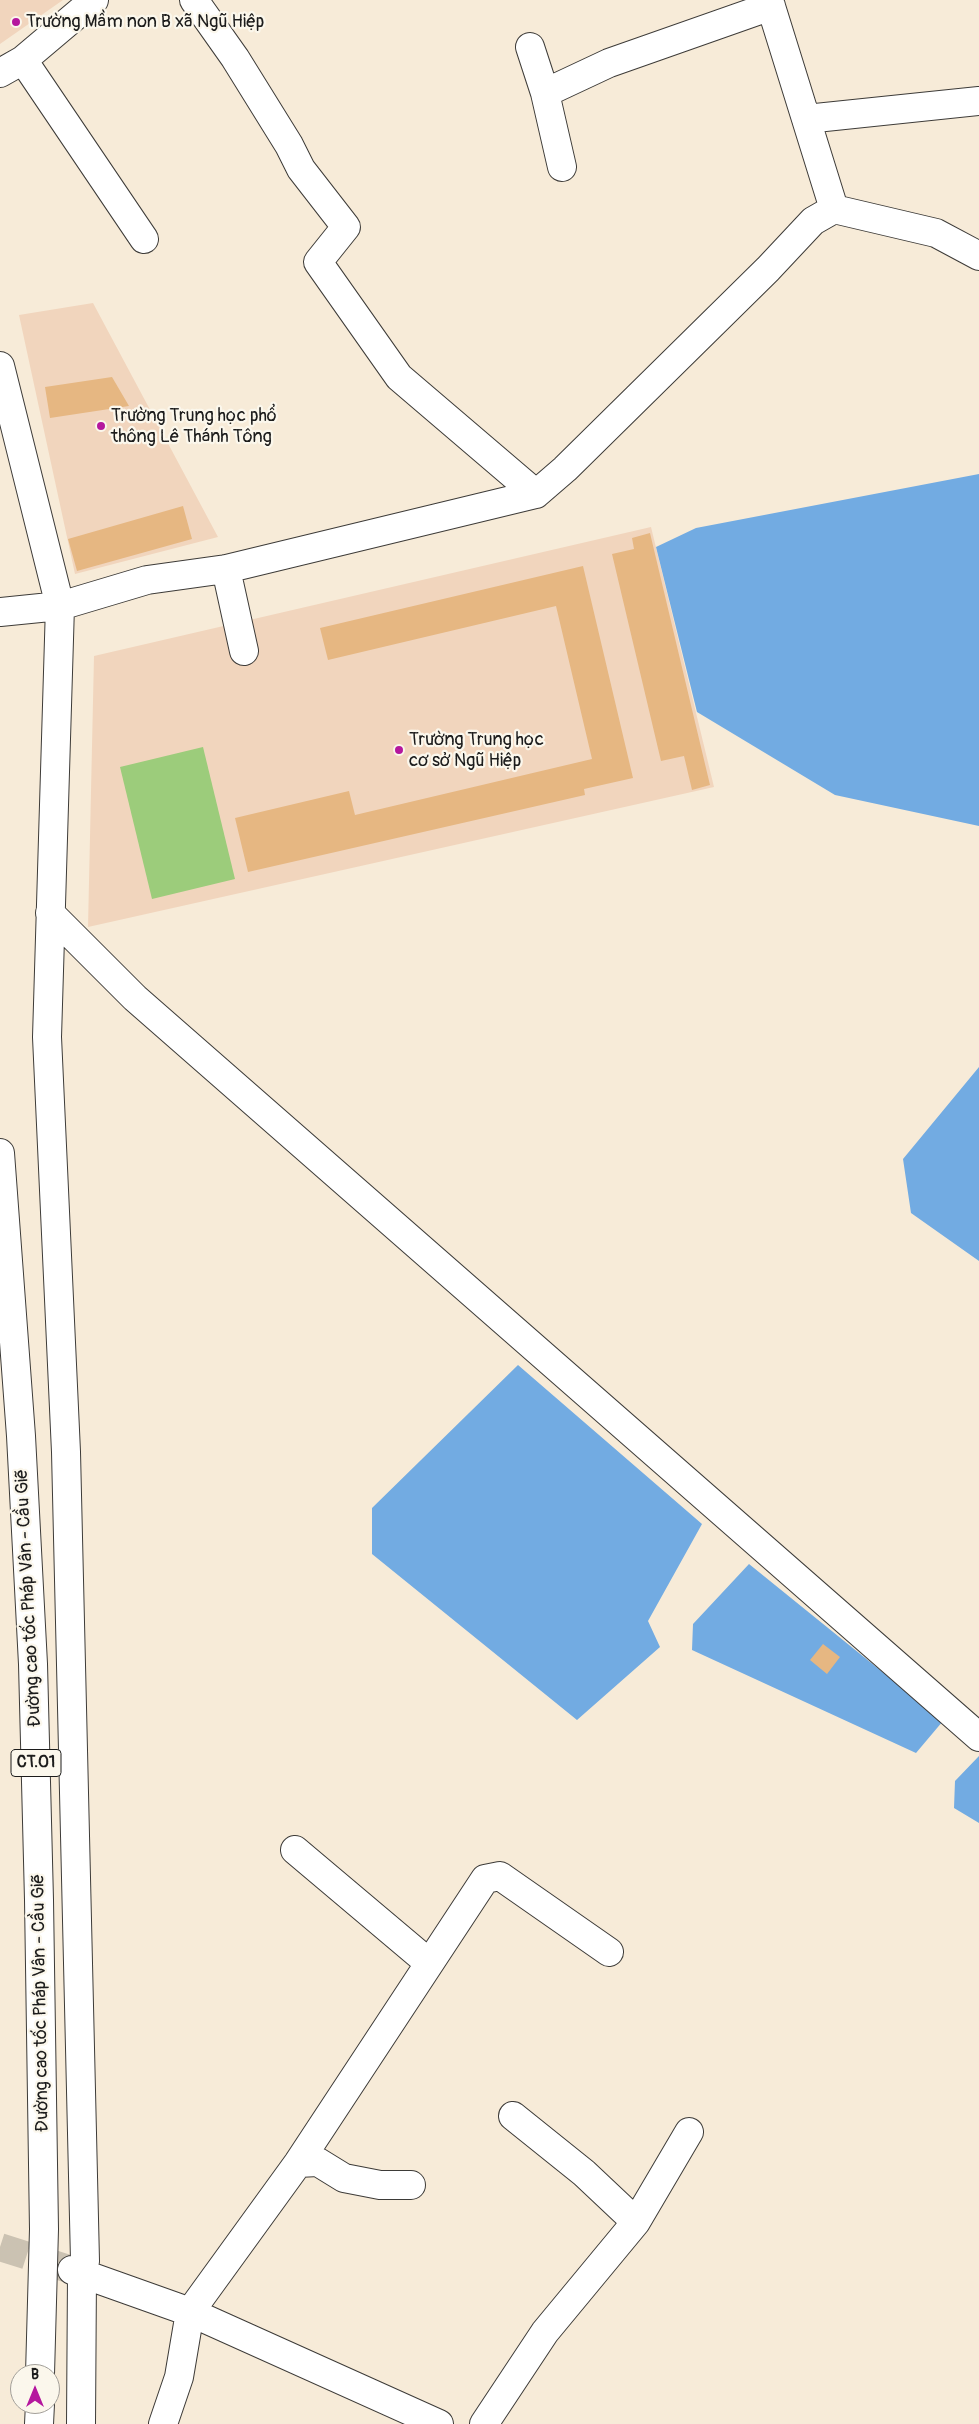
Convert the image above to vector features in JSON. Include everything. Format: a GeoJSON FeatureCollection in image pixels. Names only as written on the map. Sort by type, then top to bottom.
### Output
{"type":"FeatureCollection","features":[{"type":"Feature","properties":{"kind":"main road"},"geometry":{"type":"LineString","coordinates":[[94,0],[12,67],[144,239]]}},
{"type":"Feature","properties":{"kind":"main road"},"geometry":{"type":"LineString","coordinates":[[199,2],[289,145],[301,169],[346,227],[318,262],[399,377],[536,494]]}},
{"type":"Feature","properties":{"kind":"main road"},"geometry":{"type":"LineString","coordinates":[[545,93],[609,63],[770,3],[834,209]]}},
{"type":"Feature","properties":{"kind":"main road"},"geometry":{"type":"LineString","coordinates":[[530,47],[545,93],[562,167]]}},
{"type":"Feature","properties":{"kind":"main road"},"geometry":{"type":"LineString","coordinates":[[806,119],[979,101]]}},
{"type":"Feature","properties":{"kind":"main road"},"geometry":{"type":"LineString","coordinates":[[0,612],[60,606],[147,580],[226,569],[536,494],[565,469],[754,283],[813,221],[834,209],[936,233],[979,256]]}},
{"type":"Feature","properties":{"kind":"main road"},"geometry":{"type":"LineString","coordinates":[[0,366],[60,606],[46,1036],[66,1452],[84,2260],[77,2272],[82,2424]]}},
{"type":"Feature","properties":{"kind":"main road"},"geometry":{"type":"LineString","coordinates":[[226,569],[244,650]]}},
{"type":"Feature","properties":{"kind":"main road"},"geometry":{"type":"LineString","coordinates":[[50,913],[142,1004],[979,1737]]}},
{"type":"Feature","properties":{"kind":"main road","name":"Đường cao tốc Pháp Vân - Cầu Giẽ"},"geometry":{"type":"LineString","coordinates":[[0,1153],[21,1436],[33,1664],[40,1900],[44,2229],[40,2364]]}},
{"type":"Feature","properties":{"kind":"main road"},"geometry":{"type":"LineString","coordinates":[[295,1850],[430,1963]]}},
{"type":"Feature","properties":{"kind":"main road"},"geometry":{"type":"LineString","coordinates":[[163,2424],[179,2377],[190,2312],[298,2163],[485,1879],[500,1876],[609,1952]]}},
{"type":"Feature","properties":{"kind":"main road"},"geometry":{"type":"LineString","coordinates":[[513,2116],[584,2173],[636,2222]]}},
{"type":"Feature","properties":{"kind":"main road"},"geometry":{"type":"LineString","coordinates":[[484,2424],[545,2332],[636,2222],[689,2132]]}},
{"type":"Feature","properties":{"kind":"main road"},"geometry":{"type":"LineString","coordinates":[[298,2163],[318,2162],[344,2178],[380,2185],[411,2185]]}},
{"type":"Feature","properties":{"kind":"main road"},"geometry":{"type":"LineString","coordinates":[[77,2272],[190,2312],[439,2424]]}},
{"type":"Feature","properties":{"kind":"shaded area","name":"Trường Mầm non B xã Ngũ Hiệp"},"geometry":{"type":"Polygon","coordinates":[[[0,0],[63,0],[0,44],[0,0]]]}},
{"type":"Feature","properties":{"kind":"shaded area","name":"Trường Trung học phổ thông Lê Thánh Tông"},"geometry":{"type":"Polygon","coordinates":[[[93,303],[218,537],[75,574],[19,315],[93,303]]]}},
{"type":"Feature","properties":{"kind":"shaded area","name":"Trường Trung học cơ sở Ngũ Hiệp"},"geometry":{"type":"Polygon","coordinates":[[[651,527],[714,787],[88,927],[94,656],[651,527]]]}},
{"type":"Feature","properties":{"kind":"green space"},"geometry":{"type":"Polygon","coordinates":[[[203,747],[235,879],[152,899],[120,767],[203,747]]]}},
{"type":"Feature","properties":{"kind":"water"},"geometry":{"type":"Polygon","coordinates":[[[979,474],[979,826],[835,795],[697,712],[656,547],[696,528],[979,474]]]}},
{"type":"Feature","properties":{"kind":"water"},"geometry":{"type":"Polygon","coordinates":[[[979,1067],[979,1261],[911,1213],[903,1159],[979,1067]]]}},
{"type":"Feature","properties":{"kind":"water"},"geometry":{"type":"Polygon","coordinates":[[[518,1365],[702,1524],[648,1621],[660,1647],[577,1720],[372,1554],[372,1508],[518,1365]]]}},
{"type":"Feature","properties":{"kind":"water"},"geometry":{"type":"Polygon","coordinates":[[[749,1564],[943,1721],[916,1753],[692,1650],[693,1624],[749,1564]]]}},
{"type":"Feature","properties":{"kind":"water"},"geometry":{"type":"Polygon","coordinates":[[[979,1756],[979,1823],[954,1808],[955,1781],[979,1756]]]}},
{"type":"Feature","properties":{"kind":"building"},"geometry":{"type":"Polygon","coordinates":[[[112,377],[129,406],[50,418],[45,387],[112,377]]]}},
{"type":"Feature","properties":{"kind":"building"},"geometry":{"type":"Polygon","coordinates":[[[183,506],[192,539],[77,571],[68,539],[183,506]]]}},
{"type":"Feature","properties":{"kind":"building"},"geometry":{"type":"Polygon","coordinates":[[[650,533],[710,785],[692,790],[684,756],[661,761],[612,554],[634,549],[632,538],[650,533]]]}},
{"type":"Feature","properties":{"kind":"building"},"geometry":{"type":"Polygon","coordinates":[[[583,566],[633,778],[584,789],[585,795],[248,872],[235,818],[349,791],[355,815],[592,759],[556,606],[328,660],[320,628],[583,566]]]}},
{"type":"Feature","properties":{"kind":"building"},"geometry":{"type":"Polygon","coordinates":[[[823,1644],[840,1657],[827,1674],[810,1660],[823,1644]]]}},
{"type":"Feature","properties":{"kind":"tunnel"},"geometry":{"type":"LineString","coordinates":[[0,2247],[72,2270]]}},
{"type":"Feature","properties":{"kind":"place","name":"Trường Mầm non B xã Ngũ Hiệp"},"geometry":{"type":"Point","coordinates":[16,22]}},
{"type":"Feature","properties":{"kind":"place","name":"Trường Trung học phổ thông Lê Thánh Tông"},"geometry":{"type":"Point","coordinates":[101,426]}},
{"type":"Feature","properties":{"kind":"place","name":"Trường Trung học cơ sở Ngũ Hiệp"},"geometry":{"type":"Point","coordinates":[399,750]}}]}
